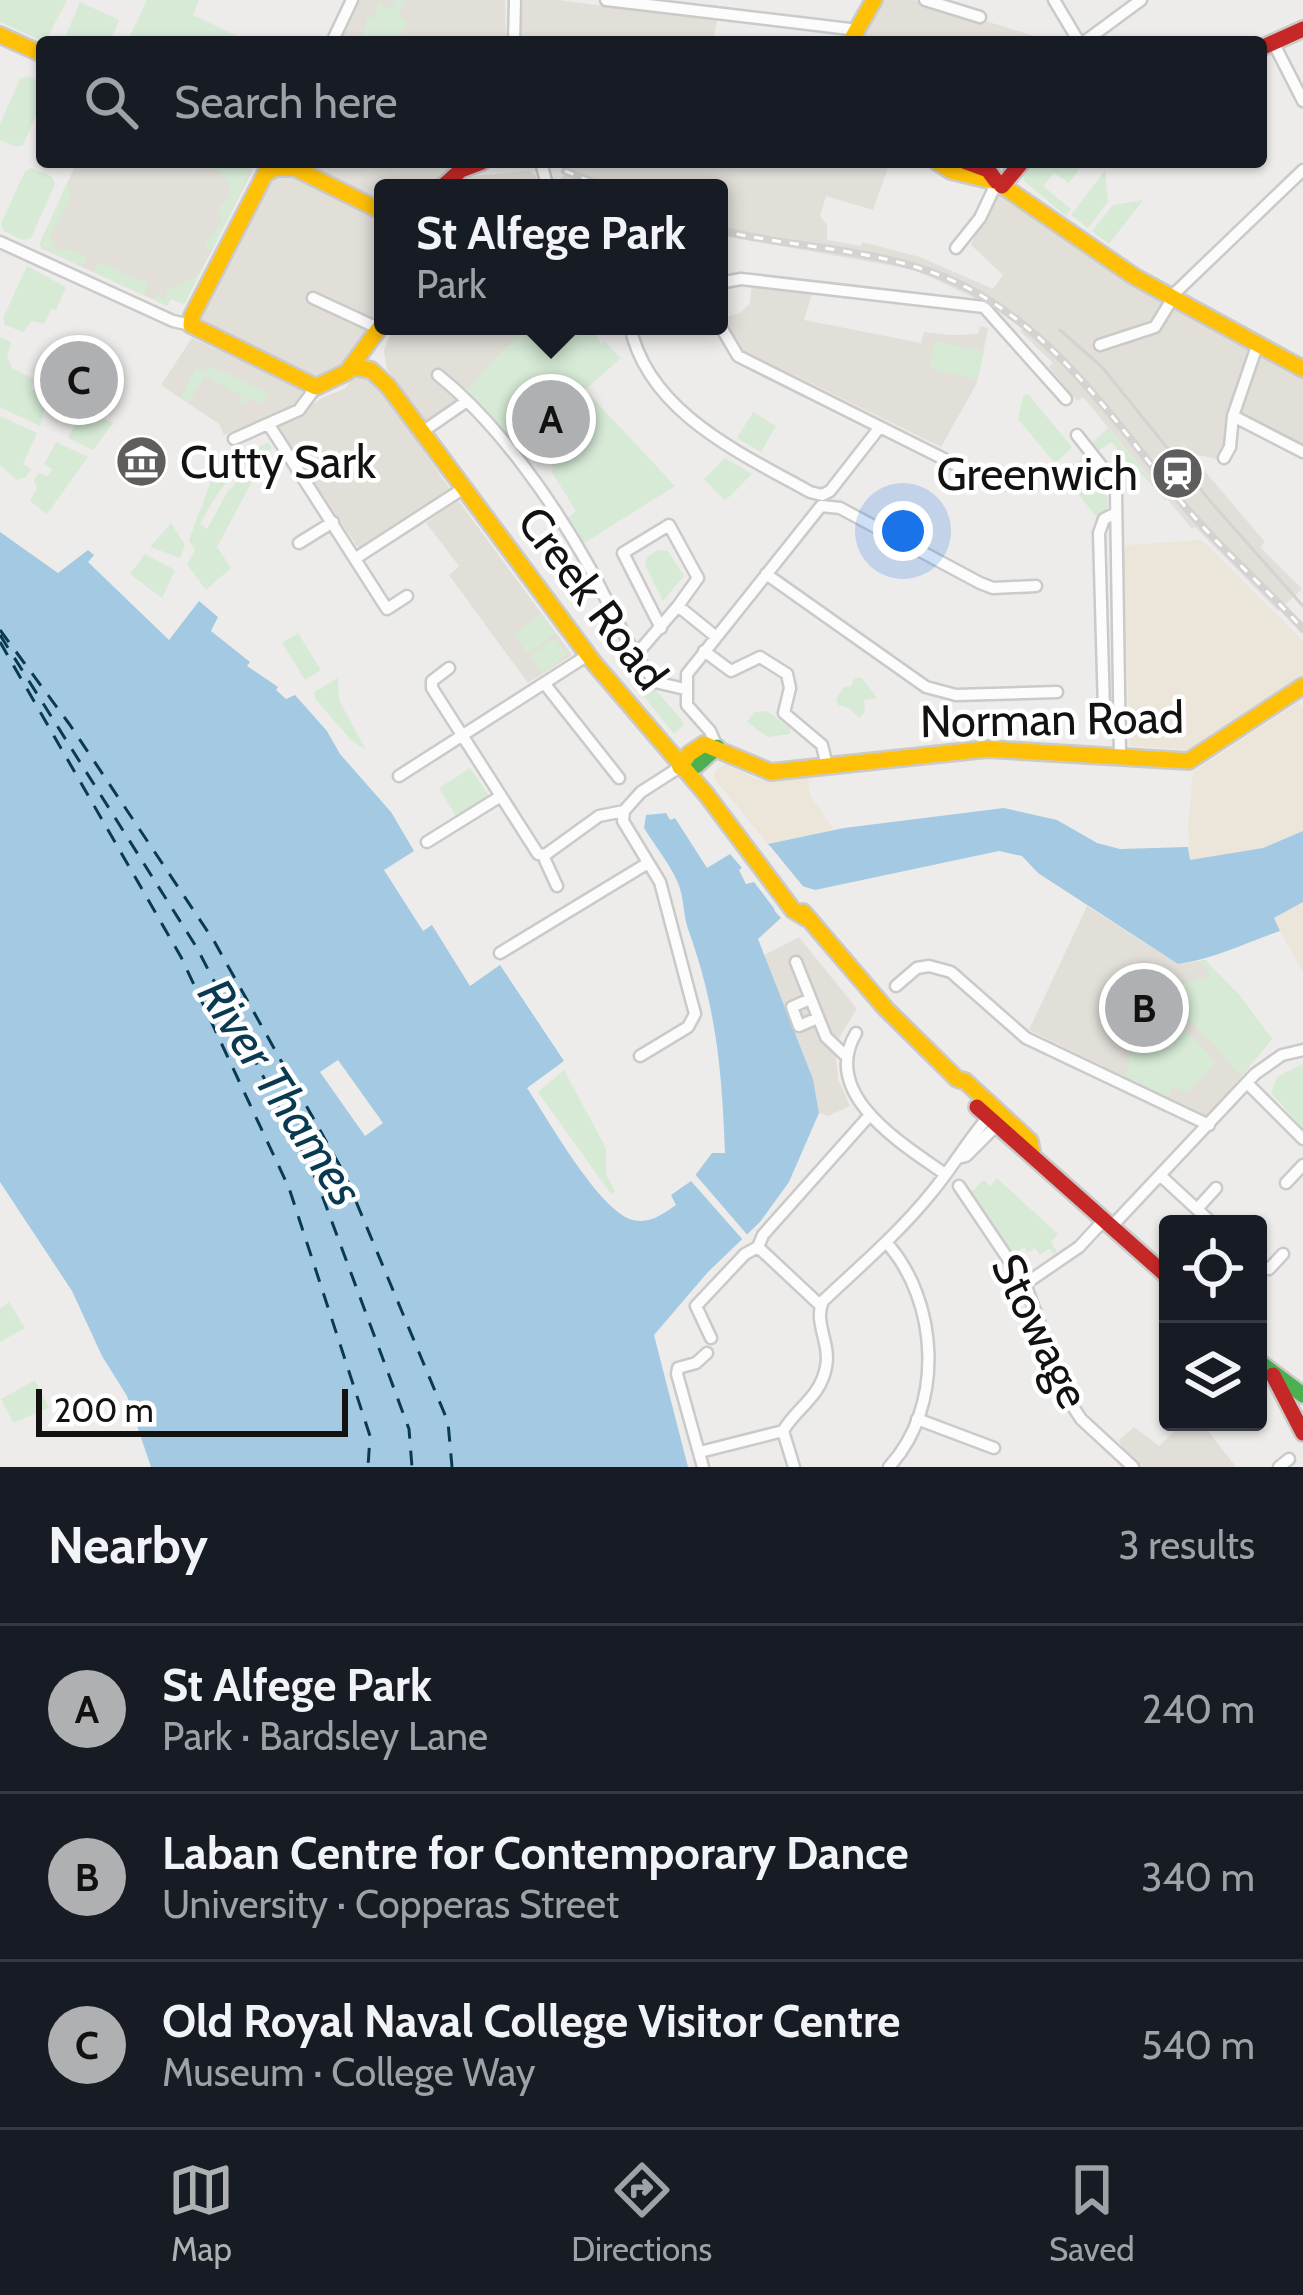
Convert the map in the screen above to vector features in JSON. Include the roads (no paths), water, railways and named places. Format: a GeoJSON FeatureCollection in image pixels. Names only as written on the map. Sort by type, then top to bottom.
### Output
{"type":"FeatureCollection","features":[{"type":"Feature","properties":{"kind":"main road"},"geometry":{"type":"LineString","coordinates":[[854,36],[874,0]]}},
{"type":"Feature","properties":{"kind":"main road"},"geometry":{"type":"LineString","coordinates":[[1267,45],[1303,28]]}},
{"type":"Feature","properties":{"kind":"main road"},"geometry":{"type":"LineString","coordinates":[[0,35],[36,51]]}},
{"type":"Feature","properties":{"kind":"main road"},"geometry":{"type":"LineString","coordinates":[[263,168],[191,326],[316,387],[331,383],[352,367],[375,335]]}},
{"type":"Feature","properties":{"kind":"main road"},"geometry":{"type":"LineString","coordinates":[[293,168],[374,208]]}},
{"type":"Feature","properties":{"kind":"main road"},"geometry":{"type":"LineString","coordinates":[[947,168],[995,175],[1173,299],[1303,369]]}},
{"type":"Feature","properties":{"kind":"main road","name":"Creek Road"},"geometry":{"type":"LineString","coordinates":[[381,335],[379,361],[388,386]]}},
{"type":"Feature","properties":{"kind":"main road","name":"Creek Road"},"geometry":{"type":"LineString","coordinates":[[352,367],[371,370],[388,386],[588,655],[886,1009],[965,1082],[996,1118],[1030,1141],[1032,1152],[1159,1269]]}},
{"type":"Feature","properties":{"kind":"main road","name":"Norman Road"},"geometry":{"type":"LineString","coordinates":[[717,747],[771,772],[987,749],[1197,759],[1303,686]]}},
{"type":"Feature","properties":{"kind":"main road"},"geometry":{"type":"LineString","coordinates":[[680,767],[688,754],[704,744],[717,747]]}},
{"type":"Feature","properties":{"kind":"main road"},"geometry":{"type":"LineString","coordinates":[[1267,1369],[1302,1426]]}},
{"type":"Feature","properties":{"kind":"main road"},"geometry":{"type":"LineString","coordinates":[[1273,1375],[1303,1395]]}},
{"type":"Feature","properties":{"kind":"street"},"geometry":{"type":"LineString","coordinates":[[335,36],[352,0]]}},
{"type":"Feature","properties":{"kind":"street"},"geometry":{"type":"LineString","coordinates":[[514,0],[514,36]]}},
{"type":"Feature","properties":{"kind":"street"},"geometry":{"type":"LineString","coordinates":[[606,0],[854,36]]}},
{"type":"Feature","properties":{"kind":"street"},"geometry":{"type":"LineString","coordinates":[[926,0],[980,17]]}},
{"type":"Feature","properties":{"kind":"street"},"geometry":{"type":"LineString","coordinates":[[1054,0],[1077,36]]}},
{"type":"Feature","properties":{"kind":"street"},"geometry":{"type":"LineString","coordinates":[[1090,36],[1141,0]]}},
{"type":"Feature","properties":{"kind":"street"},"geometry":{"type":"LineString","coordinates":[[1267,45],[1303,101]]}},
{"type":"Feature","properties":{"kind":"street"},"geometry":{"type":"LineString","coordinates":[[1100,345],[1155,327],[1173,299],[1303,170]]}},
{"type":"Feature","properties":{"kind":"street"},"geometry":{"type":"LineString","coordinates":[[956,248],[980,218],[995,175]]}},
{"type":"Feature","properties":{"kind":"street"},"geometry":{"type":"LineString","coordinates":[[0,242],[191,326]]}},
{"type":"Feature","properties":{"kind":"street"},"geometry":{"type":"LineString","coordinates":[[728,281],[741,279],[984,308],[1061,394],[1044,400]]}},
{"type":"Feature","properties":{"kind":"street"},"geometry":{"type":"LineString","coordinates":[[313,298],[374,323]]}},
{"type":"Feature","properties":{"kind":"street"},"geometry":{"type":"LineString","coordinates":[[633,335],[644,368],[707,433],[810,492],[826,494],[835,486],[880,427]]}},
{"type":"Feature","properties":{"kind":"street"},"geometry":{"type":"LineString","coordinates":[[726,335],[738,356],[978,476],[1005,484]]}},
{"type":"Feature","properties":{"kind":"street"},"geometry":{"type":"LineString","coordinates":[[1224,458],[1230,447],[1232,416],[1258,346]]}},
{"type":"Feature","properties":{"kind":"street"},"geometry":{"type":"LineString","coordinates":[[438,375],[470,404],[548,499],[635,656],[659,686],[685,689]]}},
{"type":"Feature","properties":{"kind":"street"},"geometry":{"type":"LineString","coordinates":[[234,439],[299,410],[316,387]]}},
{"type":"Feature","properties":{"kind":"street"},"geometry":{"type":"LineString","coordinates":[[422,432],[470,404]]}},
{"type":"Feature","properties":{"kind":"street"},"geometry":{"type":"LineString","coordinates":[[1232,416],[1303,452]]}},
{"type":"Feature","properties":{"kind":"street"},"geometry":{"type":"LineString","coordinates":[[268,425],[387,609],[407,596]]}},
{"type":"Feature","properties":{"kind":"street"},"geometry":{"type":"LineString","coordinates":[[1076,435],[1114,483],[1116,513],[1104,519],[1099,533],[1105,711],[1120,725],[1120,755]]}},
{"type":"Feature","properties":{"kind":"street"},"geometry":{"type":"LineString","coordinates":[[356,558],[464,488]]}},
{"type":"Feature","properties":{"kind":"street"},"geometry":{"type":"LineString","coordinates":[[717,747],[710,730],[691,713],[687,674],[821,506],[833,505],[980,584],[1036,586]]}},
{"type":"Feature","properties":{"kind":"street"},"geometry":{"type":"LineString","coordinates":[[299,543],[333,522]]}},
{"type":"Feature","properties":{"kind":"street"},"geometry":{"type":"LineString","coordinates":[[635,656],[661,628],[698,578],[669,525],[623,553],[661,628]]}},
{"type":"Feature","properties":{"kind":"street"},"geometry":{"type":"LineString","coordinates":[[766,574],[926,687],[956,695],[1057,692]]}},
{"type":"Feature","properties":{"kind":"street"},"geometry":{"type":"LineString","coordinates":[[678,606],[716,636]]}},
{"type":"Feature","properties":{"kind":"street"},"geometry":{"type":"LineString","coordinates":[[704,651],[731,670],[760,657],[787,674],[791,680],[784,713],[822,746],[827,766]]}},
{"type":"Feature","properties":{"kind":"street"},"geometry":{"type":"LineString","coordinates":[[398,776],[588,655]]}},
{"type":"Feature","properties":{"kind":"street"},"geometry":{"type":"LineString","coordinates":[[449,668],[431,685],[571,909]]}},
{"type":"Feature","properties":{"kind":"street"},"geometry":{"type":"LineString","coordinates":[[544,682],[619,778]]}},
{"type":"Feature","properties":{"kind":"street"},"geometry":{"type":"LineString","coordinates":[[640,1055],[688,1027],[695,1014],[660,882],[623,821],[624,811],[641,793],[680,767]]}},
{"type":"Feature","properties":{"kind":"street"},"geometry":{"type":"LineString","coordinates":[[427,842],[502,796]]}},
{"type":"Feature","properties":{"kind":"street"},"geometry":{"type":"LineString","coordinates":[[543,858],[602,814],[624,811]]}},
{"type":"Feature","properties":{"kind":"street"},"geometry":{"type":"LineString","coordinates":[[500,953],[648,862]]}},
{"type":"Feature","properties":{"kind":"street"},"geometry":{"type":"LineString","coordinates":[[796,962],[829,1042],[847,1058]]}},
{"type":"Feature","properties":{"kind":"street"},"geometry":{"type":"LineString","coordinates":[[896,986],[917,968],[946,969],[1026,1038],[1209,1125]]}},
{"type":"Feature","properties":{"kind":"street"},"geometry":{"type":"LineString","coordinates":[[811,999],[792,1006],[800,1026],[818,1018]]}},
{"type":"Feature","properties":{"kind":"street"},"geometry":{"type":"LineString","coordinates":[[856,1034],[847,1058],[849,1075],[869,1116],[946,1174]]}},
{"type":"Feature","properties":{"kind":"street"},"geometry":{"type":"LineString","coordinates":[[1025,1284],[1051,1270],[1162,1177],[1274,1059],[1303,1049]]}},
{"type":"Feature","properties":{"kind":"street"},"geometry":{"type":"LineString","coordinates":[[1246,1084],[1303,1139]]}},
{"type":"Feature","properties":{"kind":"street"},"geometry":{"type":"LineString","coordinates":[[711,1338],[696,1306],[758,1247],[763,1235],[869,1116]]}},
{"type":"Feature","properties":{"kind":"street"},"geometry":{"type":"LineString","coordinates":[[700,1452],[783,1431],[815,1396],[827,1352],[818,1318],[820,1305],[886,1242],[996,1118]]}},
{"type":"Feature","properties":{"kind":"street"},"geometry":{"type":"LineString","coordinates":[[1282,1186],[1303,1165]]}},
{"type":"Feature","properties":{"kind":"street"},"geometry":{"type":"LineString","coordinates":[[1162,1177],[1203,1215]]}},
{"type":"Feature","properties":{"kind":"street","name":"Stowage"},"geometry":{"type":"LineString","coordinates":[[959,1186],[1025,1284],[1068,1400],[1082,1420],[1128,1463]]}},
{"type":"Feature","properties":{"kind":"street"},"geometry":{"type":"LineString","coordinates":[[1197,1209],[1216,1188]]}},
{"type":"Feature","properties":{"kind":"street"},"geometry":{"type":"LineString","coordinates":[[886,1242],[902,1259],[920,1293],[928,1355],[917,1419],[889,1467]]}},
{"type":"Feature","properties":{"kind":"street"},"geometry":{"type":"LineString","coordinates":[[758,1247],[820,1305]]}},
{"type":"Feature","properties":{"kind":"street"},"geometry":{"type":"LineString","coordinates":[[1267,1269],[1282,1254]]}},
{"type":"Feature","properties":{"kind":"street"},"geometry":{"type":"LineString","coordinates":[[703,1467],[677,1374],[679,1367],[696,1363],[707,1353]]}},
{"type":"Feature","properties":{"kind":"street"},"geometry":{"type":"LineString","coordinates":[[917,1419],[994,1448]]}},
{"type":"Feature","properties":{"kind":"street"},"geometry":{"type":"LineString","coordinates":[[783,1431],[794,1467]]}},
{"type":"Feature","properties":{"kind":"water","name":"River Thames"},"geometry":{"type":"Polygon","coordinates":[[[0,532],[58,573],[88,550],[94,555],[88,562],[169,640],[199,601],[218,617],[211,631],[286,699],[295,695],[391,812],[414,851],[384,870],[423,931],[432,925],[470,986],[500,965],[564,1061],[527,1088],[590,1182],[633,1220],[651,1219],[676,1205],[671,1195],[691,1181],[712,1153],[725,1153],[719,1066],[705,985],[680,888],[644,828],[646,815],[666,813],[670,820],[675,818],[707,868],[730,854],[742,868],[746,884],[781,860],[768,844],[844,828],[1004,808],[1057,820],[1097,843],[1120,849],[1188,847],[1190,860],[1263,848],[1303,831],[1303,902],[1274,918],[1280,931],[1178,964],[1038,873],[1022,856],[999,851],[815,890],[802,886],[774,910],[781,918],[758,939],[813,1079],[819,1113],[789,1182],[760,1222],[708,1272],[654,1335],[688,1467],[151,1467],[127,1396],[72,1291],[0,1182],[0,532]]]}},
{"type":"Feature","properties":{"kind":"tram line"},"geometry":{"type":"LineString","coordinates":[[1060,330],[1102,367],[1303,606]]}},
{"type":"Feature","properties":{"kind":"railway"},"geometry":{"type":"LineString","coordinates":[[565,171],[585,179]]}},
{"type":"Feature","properties":{"kind":"railway"},"geometry":{"type":"LineString","coordinates":[[728,232],[917,267],[983,296],[1018,320],[1079,378],[1202,525],[1303,629]]}},
{"type":"Feature","properties":{"kind":"place","name":"Old Royal Naval College Visitor Centre"},"geometry":{"type":"Point","coordinates":[79,380]}},
{"type":"Feature","properties":{"kind":"place","name":"St Alfege Park"},"geometry":{"type":"Point","coordinates":[551,419]}},
{"type":"Feature","properties":{"kind":"place","name":"Cutty Sark"},"geometry":{"type":"Point","coordinates":[141,462]}},
{"type":"Feature","properties":{"kind":"place","name":"Greenwich"},"geometry":{"type":"Point","coordinates":[1177,474]}},
{"type":"Feature","properties":{"kind":"place","name":"Laban Centre for Contemporary Dance"},"geometry":{"type":"Point","coordinates":[1144,1008]}}]}
